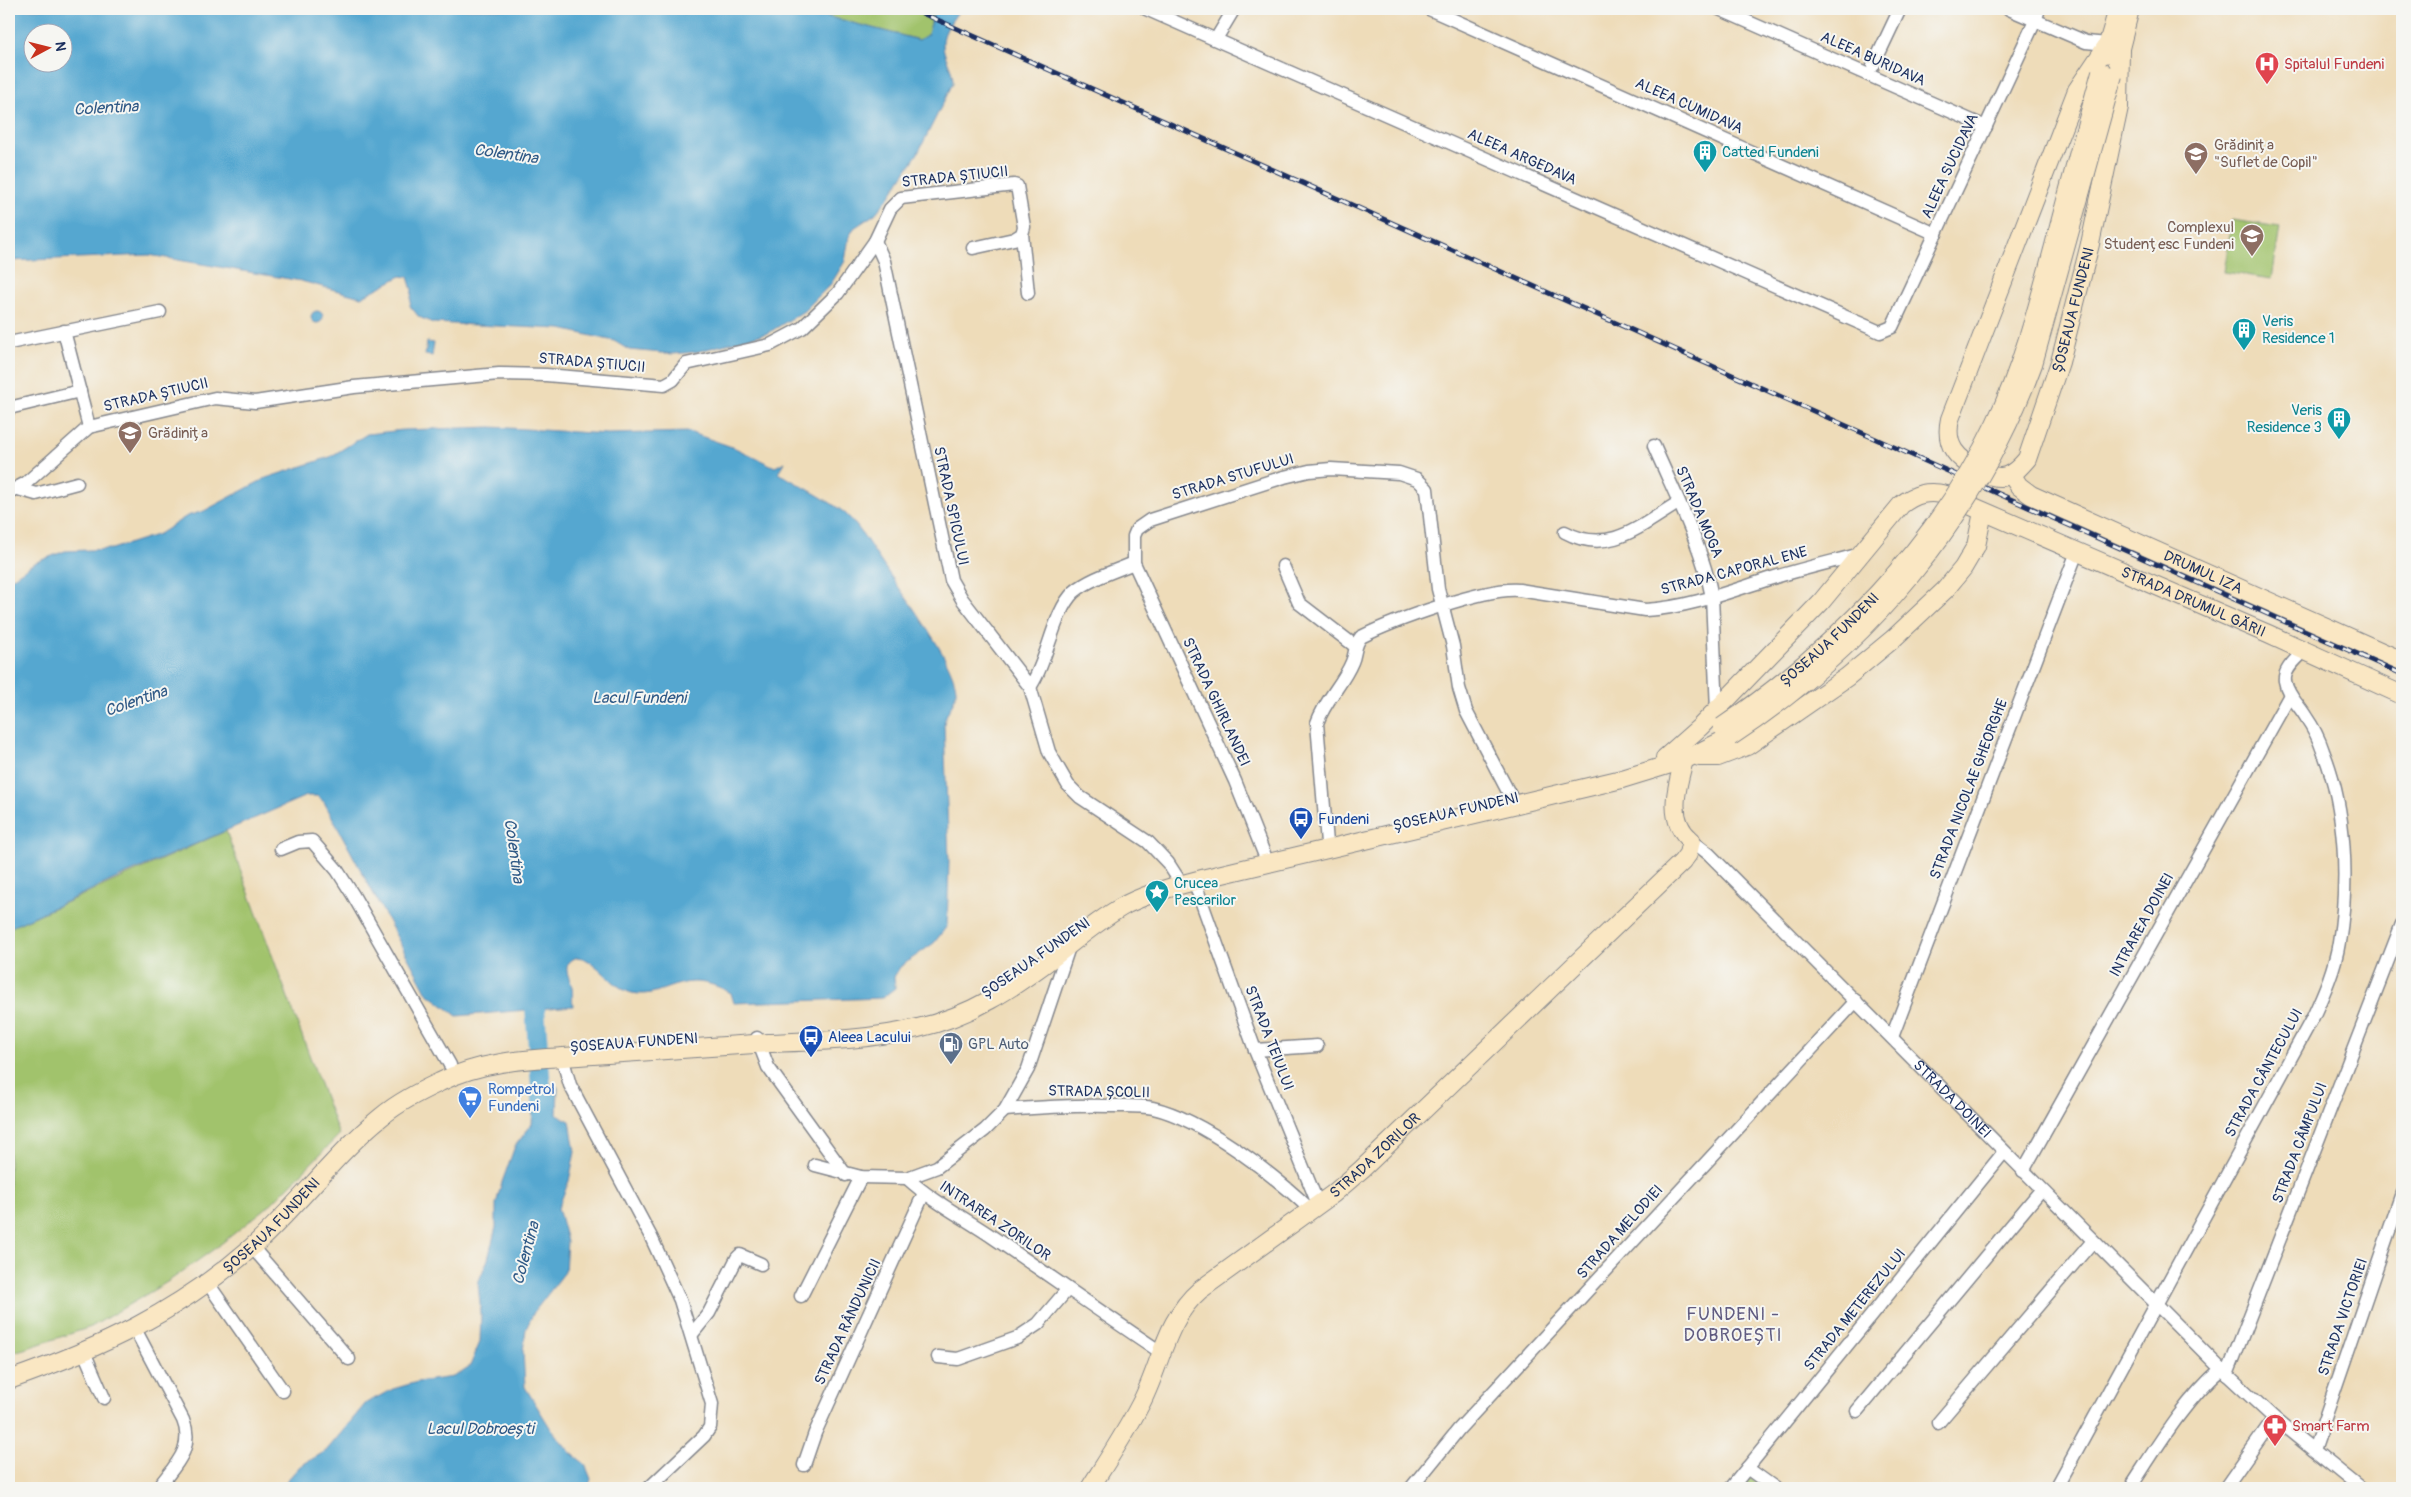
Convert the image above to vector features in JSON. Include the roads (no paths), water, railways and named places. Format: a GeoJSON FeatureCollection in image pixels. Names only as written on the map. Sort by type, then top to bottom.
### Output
{"type":"FeatureCollection","features":[{"type":"Feature","properties":{"kind":"main road","name":"ȘOSEAUA FUNDENI"},"geometry":{"type":"LineString","coordinates":[[2114,47],[2077,90],[1950,419],[1948,440],[1956,456],[1989,475],[2001,477],[2011,474],[2020,468],[2032,450],[2073,314],[2113,140],[2120,98],[2114,47],[2118,9]]}},
{"type":"Feature","properties":{"kind":"main road","name":"ȘOSEAUA FUNDENI"},"geometry":{"type":"LineString","coordinates":[[9,1368],[106,1331],[139,1314],[189,1282],[231,1250],[271,1215],[371,1112],[402,1090],[450,1066],[484,1060],[561,1054],[757,1040],[889,1034],[940,1022],[974,1009],[1001,995],[1127,904],[1185,880],[1265,856],[1620,772],[1665,758],[1698,743],[1792,676],[1846,626],[1928,532],[1977,457],[1995,424],[2022,357],[2114,47],[2130,9]]}},
{"type":"Feature","properties":{"kind":"main road","name":"DRUMUL IZA"},"geometry":{"type":"LineString","coordinates":[[2011,474],[2019,486],[2031,495],[2402,661]]}},
{"type":"Feature","properties":{"kind":"main road","name":"ȘOSEAUA FUNDENI"},"geometry":{"type":"LineString","coordinates":[[757,1040],[892,1025],[952,1010],[997,989],[1118,901],[1138,891],[1594,787],[1689,758],[1718,757],[1747,746],[1840,683],[1893,639],[1938,596],[1963,568],[1976,546],[1983,512],[1938,493],[1921,493],[1901,505],[1723,725],[1689,758]]}},
{"type":"Feature","properties":{"kind":"main road","name":"STRADA DRUMUL GĂRII"},"geometry":{"type":"LineString","coordinates":[[1983,512],[2305,650],[2402,695]]}},
{"type":"Feature","properties":{"kind":"main road","name":"STRADA DOINEI"},"geometry":{"type":"LineString","coordinates":[[1689,758],[1677,790],[1676,813],[1679,827],[1691,840]]}},
{"type":"Feature","properties":{"kind":"main road","name":"STRADA ZORILOR"},"geometry":{"type":"LineString","coordinates":[[1090,1488],[1140,1405],[1176,1317],[1190,1298],[1315,1207],[1376,1156],[1682,862],[1688,854],[1691,840]]}},
{"type":"Feature","properties":{"kind":"main road","name":"ȘOSEAUA FUNDENI"},"geometry":{"type":"LineString","coordinates":[[9,1380],[84,1352],[135,1328],[207,1282],[252,1247],[360,1136],[382,1116],[409,1098],[484,1060]]}},
{"type":"Feature","properties":{"kind":"street","name":"ALEEA ARGEDAVA"},"geometry":{"type":"LineString","coordinates":[[1146,9],[1875,332],[1885,332]]}},
{"type":"Feature","properties":{"kind":"street"},"geometry":{"type":"LineString","coordinates":[[1216,39],[1234,9]]}},
{"type":"Feature","properties":{"kind":"street","name":"ALEEA CUMIDAVA"},"geometry":{"type":"LineString","coordinates":[[1429,9],[1936,234]]}},
{"type":"Feature","properties":{"kind":"street","name":"ALEEA BURIDAVA"},"geometry":{"type":"LineString","coordinates":[[1720,9],[1986,127]]}},
{"type":"Feature","properties":{"kind":"street"},"geometry":{"type":"LineString","coordinates":[[1873,66],[1900,9]]}},
{"type":"Feature","properties":{"kind":"street"},"geometry":{"type":"LineString","coordinates":[[2009,9],[2037,15],[2086,42],[2114,47]]}},
{"type":"Feature","properties":{"kind":"street","name":"ALEEA SUCIDAVA"},"geometry":{"type":"LineString","coordinates":[[1885,332],[1892,327],[2037,15]]}},
{"type":"Feature","properties":{"kind":"street","name":"STRADA ȘTIUCII"},"geometry":{"type":"LineString","coordinates":[[13,490],[89,427],[215,398],[244,403],[319,391],[484,375],[530,374],[664,385],[674,380],[686,364],[770,345],[802,328],[838,293],[875,241],[890,209],[901,198],[1014,185],[1020,190],[1024,227],[1022,234]]}},
{"type":"Feature","properties":{"kind":"street"},"geometry":{"type":"LineString","coordinates":[[973,248],[1014,238],[1022,234],[1028,293]]}},
{"type":"Feature","properties":{"kind":"street","name":"STRADA SPICULUI"},"geometry":{"type":"LineString","coordinates":[[875,241],[884,262],[951,580],[962,599],[1030,687],[1049,752],[1054,764],[1068,785],[1080,797],[1148,842],[1185,880]]}},
{"type":"Feature","properties":{"kind":"street"},"geometry":{"type":"LineString","coordinates":[[9,343],[160,312]]}},
{"type":"Feature","properties":{"kind":"street"},"geometry":{"type":"LineString","coordinates":[[64,331],[89,427]]}},
{"type":"Feature","properties":{"kind":"street"},"geometry":{"type":"LineString","coordinates":[[9,408],[80,391]]}},
{"type":"Feature","properties":{"kind":"street","name":"STRADA MOGA"},"geometry":{"type":"LineString","coordinates":[[1654,446],[1703,562],[1712,597],[1723,725]]}},
{"type":"Feature","properties":{"kind":"street","name":"STRADA STUFULUI"},"geometry":{"type":"LineString","coordinates":[[1134,563],[1134,536],[1142,523],[1150,520],[1284,477],[1309,471],[1399,473],[1417,479],[1427,489],[1434,561],[1442,606]]}},
{"type":"Feature","properties":{"kind":"street"},"geometry":{"type":"LineString","coordinates":[[13,490],[36,494],[77,483]]}},
{"type":"Feature","properties":{"kind":"street"},"geometry":{"type":"LineString","coordinates":[[1565,532],[1587,541],[1611,541],[1678,503]]}},
{"type":"Feature","properties":{"kind":"street","name":"STRADA NICOLAE GHEORGHE"},"geometry":{"type":"LineString","coordinates":[[1892,1037],[2077,552]]}},
{"type":"Feature","properties":{"kind":"street","name":"STRADA CAPORAL ENE"},"geometry":{"type":"LineString","coordinates":[[1355,646],[1361,637],[1442,606],[1509,589],[1645,610],[1660,609],[1712,597],[1800,570],[1861,554]]}},
{"type":"Feature","properties":{"kind":"street"},"geometry":{"type":"LineString","coordinates":[[1030,687],[1040,670],[1070,597],[1083,586],[1134,563]]}},
{"type":"Feature","properties":{"kind":"street","name":"STRADA GHIRLANDEI"},"geometry":{"type":"LineString","coordinates":[[1134,563],[1236,781],[1265,856]]}},
{"type":"Feature","properties":{"kind":"street"},"geometry":{"type":"LineString","coordinates":[[1283,566],[1299,602],[1355,646],[1352,662],[1321,711],[1317,723],[1327,842]]}},
{"type":"Feature","properties":{"kind":"street"},"geometry":{"type":"LineString","coordinates":[[1442,606],[1453,646],[1459,688],[1466,711],[1512,798]]}},
{"type":"Feature","properties":{"kind":"street","name":"STRADA CÂNTECULUI"},"geometry":{"type":"LineString","coordinates":[[2056,1488],[2313,1017],[2326,989],[2339,943],[2343,859],[2332,780],[2323,750],[2307,718],[2290,695],[2285,683],[2286,672],[2305,650]]}},
{"type":"Feature","properties":{"kind":"street","name":"INTRAREA DOINEI"},"geometry":{"type":"LineString","coordinates":[[2023,1172],[2290,695]]}},
{"type":"Feature","properties":{"kind":"street","name":"STRADA DOINEI"},"geometry":{"type":"LineString","coordinates":[[1691,840],[1710,854],[2023,1172],[2224,1372],[2274,1418],[2360,1488]]}},
{"type":"Feature","properties":{"kind":"street"},"geometry":{"type":"LineString","coordinates":[[281,849],[298,842],[312,841],[337,870],[450,1066]]}},
{"type":"Feature","properties":{"kind":"street","name":"STRADA TEIULUI"},"geometry":{"type":"LineString","coordinates":[[1185,880],[1255,1050],[1315,1207]]}},
{"type":"Feature","properties":{"kind":"street","name":"STRADA CÂMPULUI"},"geometry":{"type":"LineString","coordinates":[[2224,1372],[2402,924]]}},
{"type":"Feature","properties":{"kind":"street"},"geometry":{"type":"LineString","coordinates":[[815,1165],[861,1178],[907,1178],[927,1172],[950,1159],[985,1130],[1005,1110],[1028,1069],[1070,944]]}},
{"type":"Feature","properties":{"kind":"street","name":"STRADA MELODIEI"},"geometry":{"type":"LineString","coordinates":[[1411,1488],[1460,1429],[1856,1001]]}},
{"type":"Feature","properties":{"kind":"street"},"geometry":{"type":"LineString","coordinates":[[757,1040],[768,1067],[846,1175]]}},
{"type":"Feature","properties":{"kind":"street"},"geometry":{"type":"LineString","coordinates":[[1255,1050],[1317,1046]]}},
{"type":"Feature","properties":{"kind":"street"},"geometry":{"type":"LineString","coordinates":[[561,1054],[566,1077],[660,1254],[692,1334],[712,1404],[710,1427],[695,1447],[649,1488]]}},
{"type":"Feature","properties":{"kind":"street","name":"STRADA ȘCOLII"},"geometry":{"type":"LineString","coordinates":[[1005,1110],[1142,1106],[1166,1112],[1200,1127],[1226,1142],[1298,1197],[1315,1207]]}},
{"type":"Feature","properties":{"kind":"street","name":"STRADA METEREZULUI"},"geometry":{"type":"LineString","coordinates":[[1731,1488],[2004,1152]]}},
{"type":"Feature","properties":{"kind":"street"},"geometry":{"type":"LineString","coordinates":[[801,1296],[861,1178]]}},
{"type":"Feature","properties":{"kind":"street","name":"INTRAREA ZORILOR"},"geometry":{"type":"LineString","coordinates":[[907,1178],[924,1194],[988,1234],[1067,1290],[1162,1353]]}},
{"type":"Feature","properties":{"kind":"street"},"geometry":{"type":"LineString","coordinates":[[1857,1411],[2041,1190]]}},
{"type":"Feature","properties":{"kind":"street","name":"STRADA RÂNDUNICII"},"geometry":{"type":"LineString","coordinates":[[804,1465],[815,1433],[924,1194]]}},
{"type":"Feature","properties":{"kind":"street","name":"STRADA VICTORIEI"},"geometry":{"type":"LineString","coordinates":[[2314,1450],[2402,1194]]}},
{"type":"Feature","properties":{"kind":"street"},"geometry":{"type":"LineString","coordinates":[[1938,1423],[2093,1241]]}},
{"type":"Feature","properties":{"kind":"street"},"geometry":{"type":"LineString","coordinates":[[252,1247],[349,1359]]}},
{"type":"Feature","properties":{"kind":"street"},"geometry":{"type":"LineString","coordinates":[[692,1334],[709,1313],[737,1258],[740,1255],[745,1256],[762,1264]]}},
{"type":"Feature","properties":{"kind":"street"},"geometry":{"type":"LineString","coordinates":[[207,1282],[283,1391]]}},
{"type":"Feature","properties":{"kind":"street"},"geometry":{"type":"LineString","coordinates":[[938,1357],[958,1359],[1017,1338],[1038,1324],[1067,1290]]}},
{"type":"Feature","properties":{"kind":"street"},"geometry":{"type":"LineString","coordinates":[[135,1328],[188,1433],[188,1441],[183,1454],[158,1488]]}},
{"type":"Feature","properties":{"kind":"street"},"geometry":{"type":"LineString","coordinates":[[84,1352],[104,1398]]}},
{"type":"Feature","properties":{"kind":"street"},"geometry":{"type":"LineString","coordinates":[[2130,1488],[2182,1412],[2208,1380],[2224,1372]]}},
{"type":"Feature","properties":{"kind":"street"},"geometry":{"type":"LineString","coordinates":[[2225,1488],[2274,1418]]}},
{"type":"Feature","properties":{"kind":"street"},"geometry":{"type":"LineString","coordinates":[[1748,1468],[1775,1488]]}},
{"type":"Feature","properties":{"kind":"water"},"geometry":{"type":"Polygon","coordinates":[[[9,9],[798,9],[919,40],[928,34],[935,9],[960,9],[949,25],[943,39],[943,49],[953,77],[953,83],[918,153],[889,197],[875,214],[854,228],[849,237],[845,261],[831,284],[804,311],[768,333],[696,352],[673,354],[629,350],[614,341],[561,329],[433,323],[419,317],[410,306],[412,290],[408,277],[401,276],[361,297],[301,281],[149,255],[9,261],[9,9]]]}},
{"type":"Feature","properties":{"kind":"water"},"geometry":{"type":"Polygon","coordinates":[[[319,311],[322,312],[322,322],[315,323],[312,322],[311,315],[312,312],[319,311]]]}},
{"type":"Feature","properties":{"kind":"water"},"geometry":{"type":"Polygon","coordinates":[[[427,342],[434,343],[432,356],[425,355],[427,342]]]}},
{"type":"Feature","properties":{"kind":"water","name":"Lacul Fundeni"},"geometry":{"type":"Polygon","coordinates":[[[491,427],[608,434],[689,432],[735,448],[775,467],[785,462],[779,473],[841,510],[862,533],[937,644],[953,676],[956,689],[955,698],[944,724],[949,862],[947,926],[934,943],[900,967],[894,977],[895,988],[882,998],[734,1003],[731,993],[719,987],[700,982],[687,983],[651,993],[639,994],[624,990],[593,964],[579,957],[569,962],[567,969],[572,987],[573,1006],[457,1016],[427,993],[324,802],[317,796],[306,796],[119,877],[9,928],[9,580],[34,563],[65,551],[112,549],[159,534],[187,516],[204,511],[266,478],[330,457],[367,434],[403,430],[491,427]]]}},
{"type":"Feature","properties":{"kind":"water","name":"Lacul Dobroești"},"geometry":{"type":"Polygon","coordinates":[[[534,1086],[558,1087],[557,1115],[570,1121],[575,1152],[569,1181],[558,1208],[567,1241],[565,1272],[534,1312],[526,1329],[523,1351],[525,1387],[551,1429],[571,1453],[585,1464],[591,1479],[588,1488],[280,1488],[300,1466],[326,1451],[366,1403],[393,1389],[417,1382],[453,1377],[470,1366],[480,1342],[481,1314],[478,1283],[488,1259],[496,1227],[496,1204],[515,1146],[532,1124],[534,1086]]]}},
{"type":"Feature","properties":{"kind":"waterway","name":"Colentina"},"geometry":{"type":"LineString","coordinates":[[533,982],[543,1113]]}},
{"type":"Feature","properties":{"kind":"railway"},"geometry":{"type":"LineString","coordinates":[[913,9],[2402,674]]}},
{"type":"Feature","properties":{"kind":"place","name":"Spitalul Fundeni"},"geometry":{"type":"Point","coordinates":[2267,85]}},
{"type":"Feature","properties":{"kind":"place","name":"Catted Fundeni"},"geometry":{"type":"Point","coordinates":[1705,173]}},
{"type":"Feature","properties":{"kind":"place","name":"Grădinița \"Suflet de Copil\""},"geometry":{"type":"Point","coordinates":[2196,175]}},
{"type":"Feature","properties":{"kind":"place","name":"Complexul Studențesc Fundeni"},"geometry":{"type":"Point","coordinates":[2252,257]}},
{"type":"Feature","properties":{"kind":"place","name":"Veris Residence 1"},"geometry":{"type":"Point","coordinates":[2244,351]}},
{"type":"Feature","properties":{"kind":"place","name":"Veris Residence 3"},"geometry":{"type":"Point","coordinates":[2339,440]}},
{"type":"Feature","properties":{"kind":"place","name":"Grădinița"},"geometry":{"type":"Point","coordinates":[130,454]}},
{"type":"Feature","properties":{"kind":"place","name":"Fundeni"},"geometry":{"type":"Point","coordinates":[1301,840]}},
{"type":"Feature","properties":{"kind":"place","name":"Crucea Pescarilor"},"geometry":{"type":"Point","coordinates":[1157,913]}},
{"type":"Feature","properties":{"kind":"place","name":"Aleea Lacului"},"geometry":{"type":"Point","coordinates":[811,1058]}},
{"type":"Feature","properties":{"kind":"place","name":"GPL Auto"},"geometry":{"type":"Point","coordinates":[951,1065]}},
{"type":"Feature","properties":{"kind":"place","name":"Rompetrol Fundeni"},"geometry":{"type":"Point","coordinates":[470,1119]}},
{"type":"Feature","properties":{"kind":"place","name":"Smart Farm"},"geometry":{"type":"Point","coordinates":[2275,1447]}},
{"type":"Feature","properties":{"kind":"district","name":"FUNDENI - DOBROEȘTI"},"geometry":{"type":"Point","coordinates":[1733,1324]}}]}
